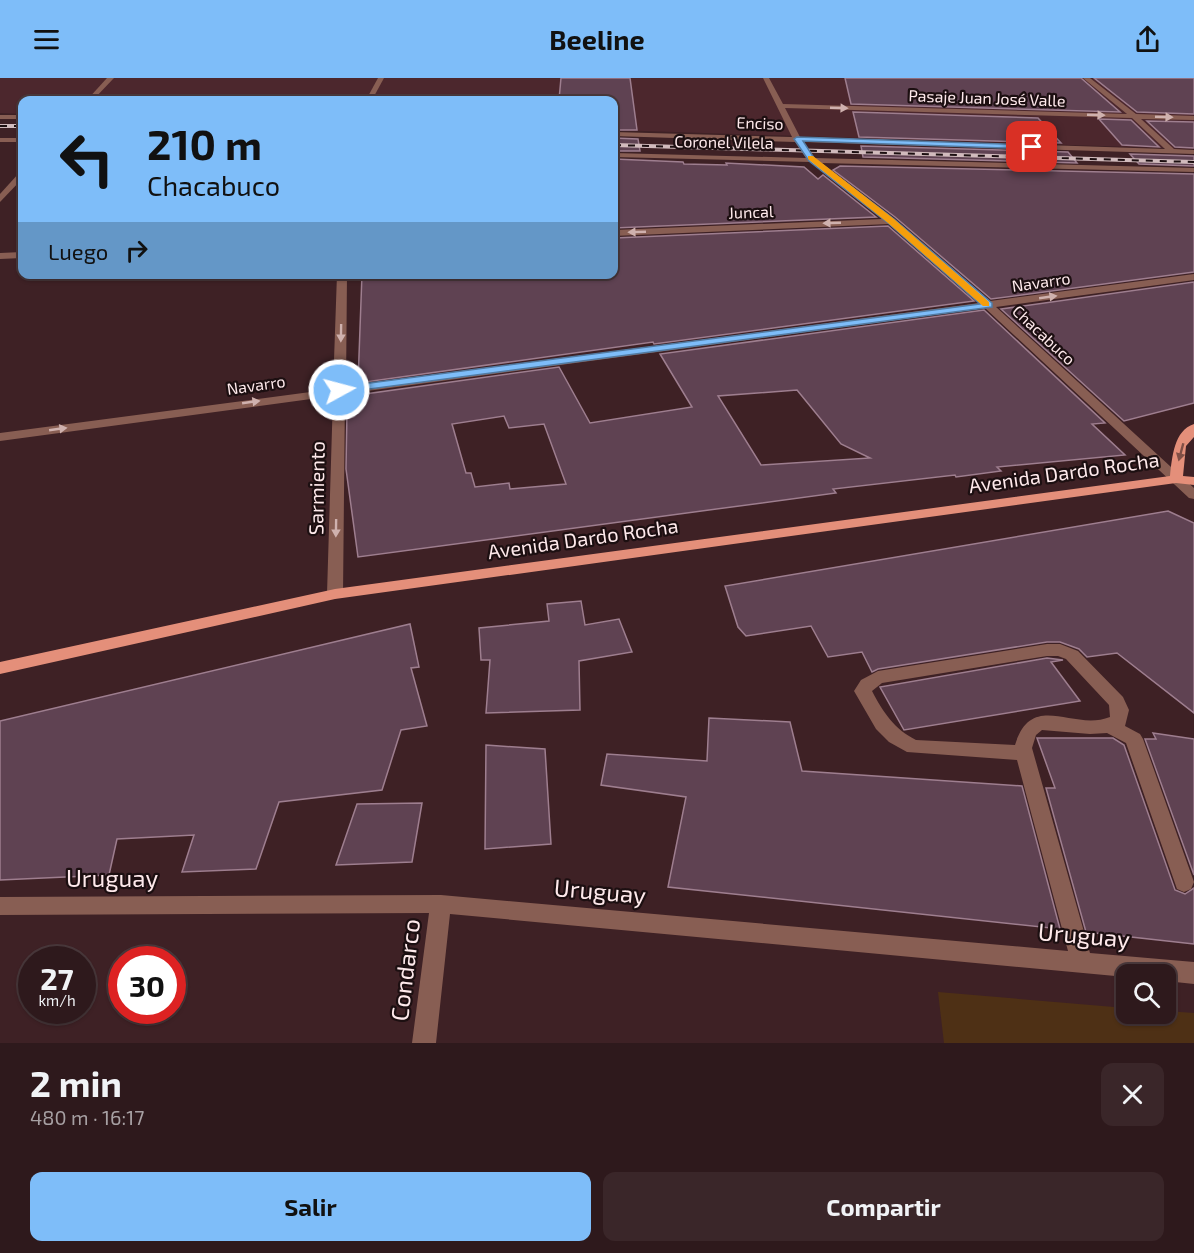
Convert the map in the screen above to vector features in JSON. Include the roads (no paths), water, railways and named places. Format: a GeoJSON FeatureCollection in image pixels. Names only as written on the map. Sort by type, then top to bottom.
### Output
{"type":"FeatureCollection","features":[{"type":"Feature","properties":{"kind":"main road","name":"Avenida Dardo Rocha"},"geometry":{"type":"LineString","coordinates":[[1176,479],[1180,446],[1194,428]]}},
{"type":"Feature","properties":{"kind":"main road","name":"Avenida Dardo Rocha"},"geometry":{"type":"LineString","coordinates":[[0,668],[334,594],[1176,479],[1194,481]]}},
{"type":"Feature","properties":{"kind":"street"},"geometry":{"type":"LineString","coordinates":[[94,96],[111,78]]}},
{"type":"Feature","properties":{"kind":"street"},"geometry":{"type":"LineString","coordinates":[[371,96],[381,78]]}},
{"type":"Feature","properties":{"kind":"street"},"geometry":{"type":"LineString","coordinates":[[766,78],[797,139]]}},
{"type":"Feature","properties":{"kind":"street"},"geometry":{"type":"LineString","coordinates":[[1086,78],[1134,116],[1172,152]]}},
{"type":"Feature","properties":{"kind":"street","name":"Pasaje Juan José Valle"},"geometry":{"type":"LineString","coordinates":[[780,106],[1194,118]]}},
{"type":"Feature","properties":{"kind":"street"},"geometry":{"type":"LineString","coordinates":[[0,117],[18,117]]}},
{"type":"Feature","properties":{"kind":"street","name":"Enciso"},"geometry":{"type":"LineString","coordinates":[[618,134],[1194,152]]}},
{"type":"Feature","properties":{"kind":"street","name":"Chacabuco"},"geometry":{"type":"LineString","coordinates":[[797,139],[812,159],[891,221],[988,305],[1194,495]]}},
{"type":"Feature","properties":{"kind":"street"},"geometry":{"type":"LineString","coordinates":[[0,140],[18,140]]}},
{"type":"Feature","properties":{"kind":"street","name":"Coronel Vilela"},"geometry":{"type":"LineString","coordinates":[[618,154],[1194,170]]}},
{"type":"Feature","properties":{"kind":"street"},"geometry":{"type":"LineString","coordinates":[[2,195],[18,179]]}},
{"type":"Feature","properties":{"kind":"street","name":"Juncal"},"geometry":{"type":"LineString","coordinates":[[618,233],[891,221]]}},
{"type":"Feature","properties":{"kind":"street"},"geometry":{"type":"LineString","coordinates":[[0,256],[18,255]]}},
{"type":"Feature","properties":{"kind":"street","name":"Navarro"},"geometry":{"type":"LineString","coordinates":[[0,437],[1194,277]]}},
{"type":"Feature","properties":{"kind":"street","name":"Sarmiento"},"geometry":{"type":"LineString","coordinates":[[334,594],[342,279]]}},
{"type":"Feature","properties":{"kind":"street"},"geometry":{"type":"LineString","coordinates":[[1024,753],[913,747],[896,740],[885,730],[863,691],[867,684],[878,677],[1047,650],[1060,650],[1072,655],[1117,702],[1120,710],[1119,721],[1110,726],[1096,728],[1038,723],[1028,731],[1023,748],[1082,963]]}},
{"type":"Feature","properties":{"kind":"street"},"geometry":{"type":"LineString","coordinates":[[1110,726],[1134,739],[1184,883]]}},
{"type":"Feature","properties":{"kind":"street","name":"Uruguay"},"geometry":{"type":"LineString","coordinates":[[0,906],[441,904],[1194,973]]}},
{"type":"Feature","properties":{"kind":"street","name":"Condarco"},"geometry":{"type":"LineString","coordinates":[[424,1043],[441,904]]}},
{"type":"Feature","properties":{"kind":"railway"},"geometry":{"type":"LineString","coordinates":[[0,126],[18,126]]}},
{"type":"Feature","properties":{"kind":"railway"},"geometry":{"type":"LineString","coordinates":[[618,145],[1194,162]]}}]}
